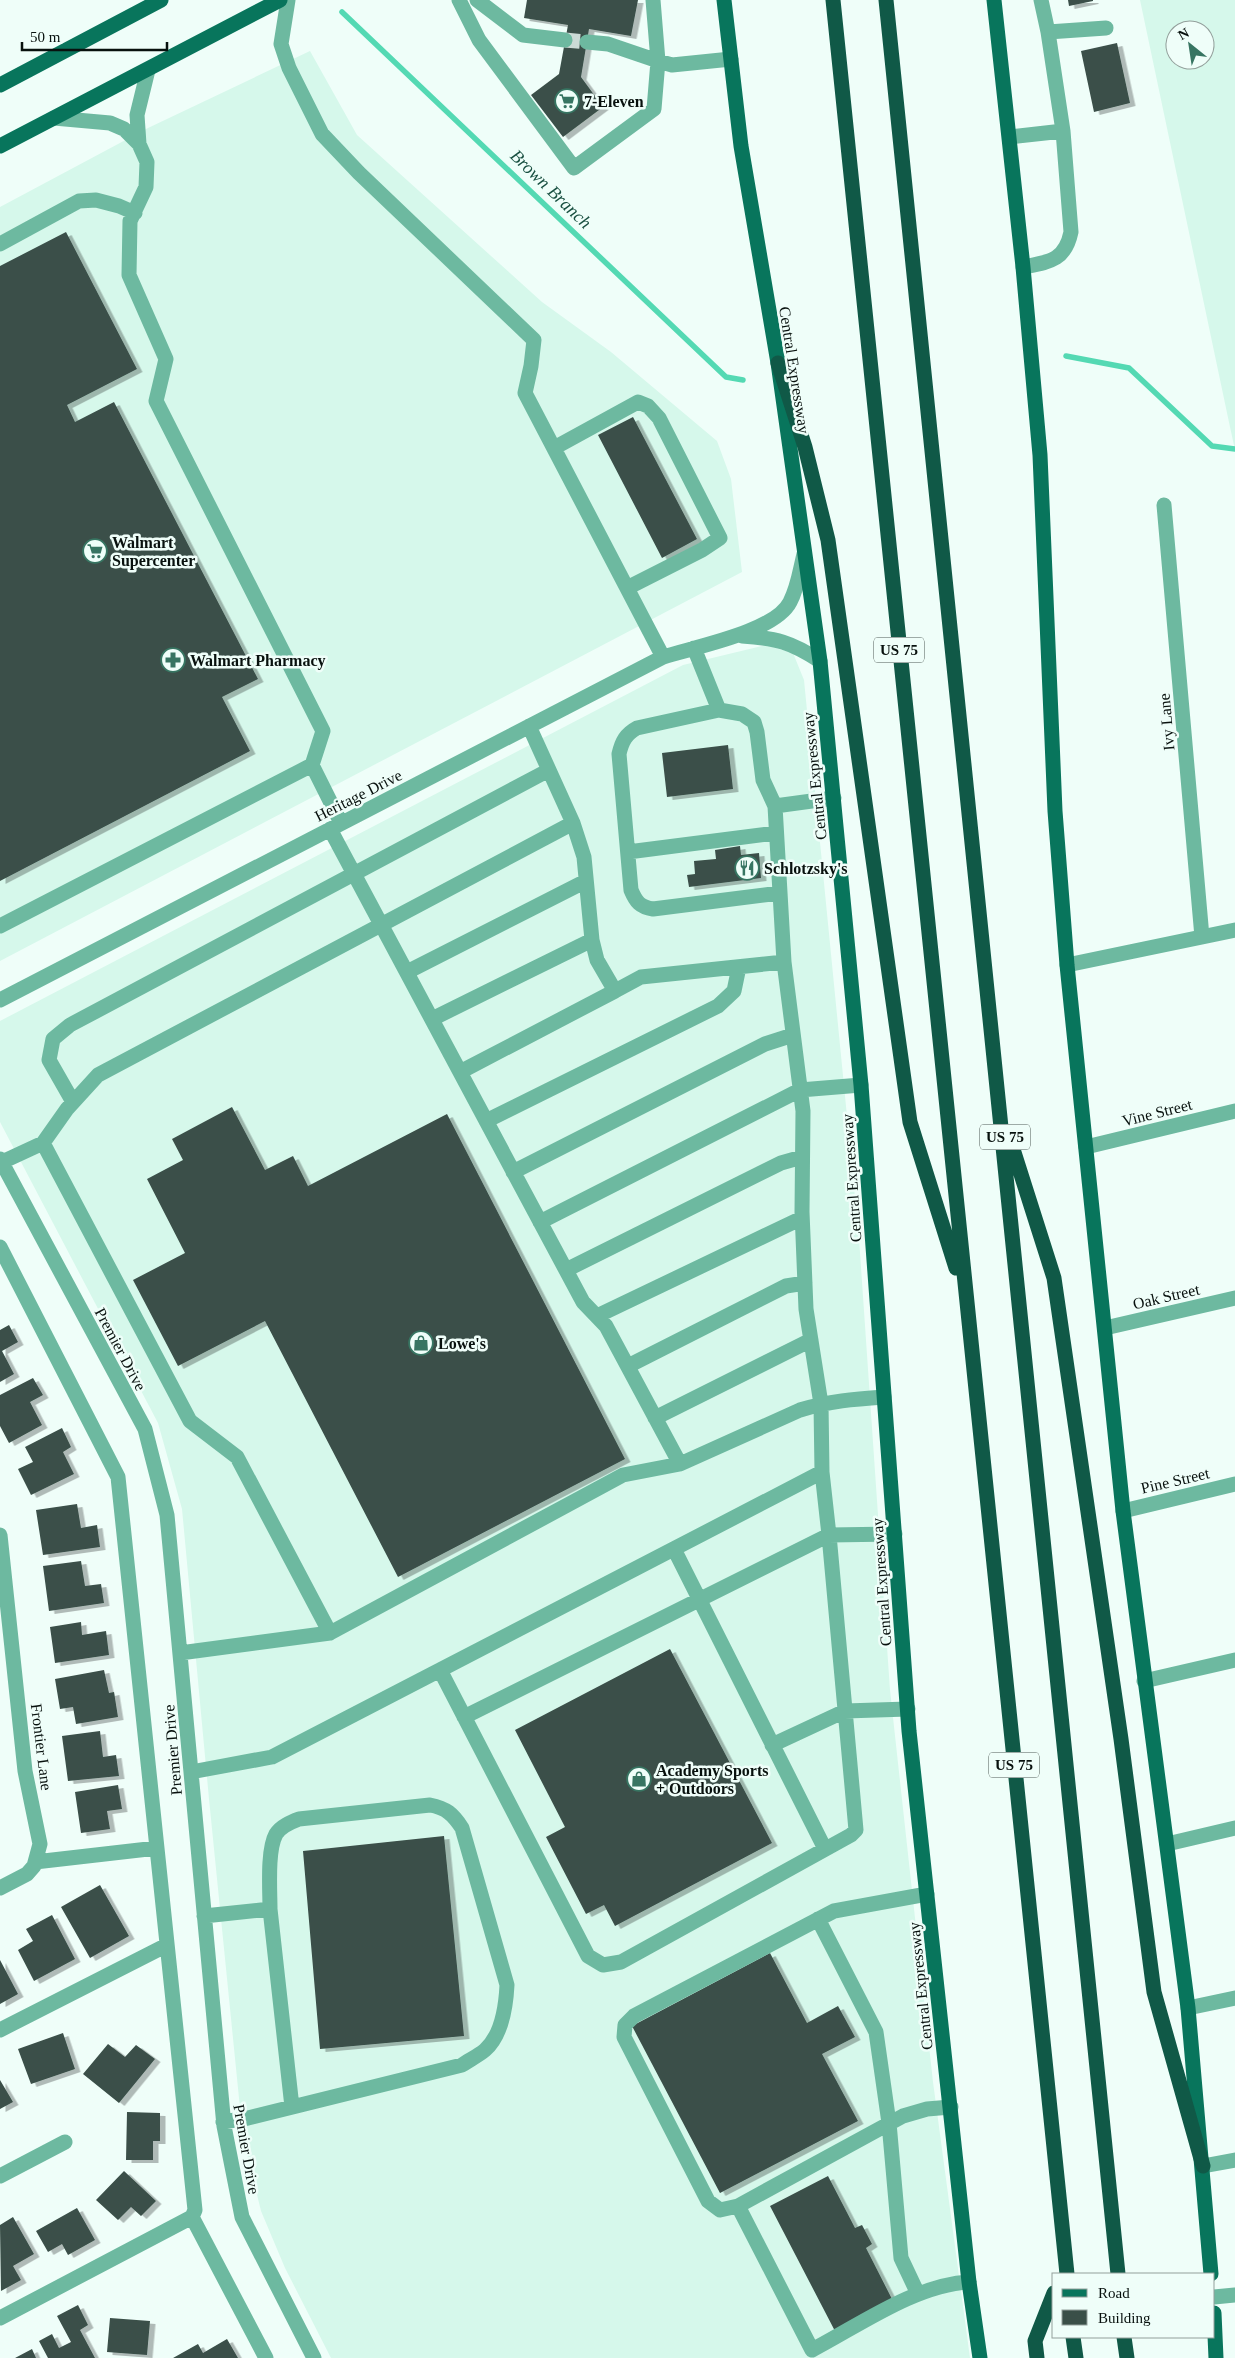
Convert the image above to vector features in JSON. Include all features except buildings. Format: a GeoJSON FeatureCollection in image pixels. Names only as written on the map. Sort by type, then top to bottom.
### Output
{"type":"FeatureCollection","features":[{"type":"Feature","properties":{"kind":"highway","name":"US 75"},"geometry":{"type":"LineString","coordinates":[[832,0],[1065,2270]]}},
{"type":"Feature","properties":{"kind":"highway","name":"US 75"},"geometry":{"type":"LineString","coordinates":[[886,0],[974,865],[1003,1116],[1118,2273]]}},
{"type":"Feature","properties":{"kind":"highway"},"geometry":{"type":"LineString","coordinates":[[778,363],[805,447],[828,540],[910,1122],[966,1299]]}},
{"type":"Feature","properties":{"kind":"highway"},"geometry":{"type":"LineString","coordinates":[[1003,1116],[1054,1278],[1122,1749],[1154,1992],[1204,2166]]}},
{"type":"Feature","properties":{"kind":"highway"},"geometry":{"type":"LineString","coordinates":[[1037,2358],[1036,2341],[1052,2298]]}},
{"type":"Feature","properties":{"kind":"highway"},"geometry":{"type":"LineString","coordinates":[[1073,2338],[1076,2358]]}},
{"type":"Feature","properties":{"kind":"highway"},"geometry":{"type":"LineString","coordinates":[[1124,2338],[1127,2358]]}},
{"type":"Feature","properties":{"kind":"main road"},"geometry":{"type":"LineString","coordinates":[[0,85],[161,0]]}},
{"type":"Feature","properties":{"kind":"main road"},"geometry":{"type":"LineString","coordinates":[[0,146],[280,0]]}},
{"type":"Feature","properties":{"kind":"main road","name":"Central Expressway"},"geometry":{"type":"LineString","coordinates":[[724,0],[741,146],[778,363],[820,661],[861,1085],[908,1708],[969,2282],[980,2358]]}},
{"type":"Feature","properties":{"kind":"main road"},"geometry":{"type":"LineString","coordinates":[[994,0],[1023,267],[1040,464],[1055,811],[1067,965],[1124,1511],[1144,1681],[1188,2008],[1204,2166],[1211,2273]]}},
{"type":"Feature","properties":{"kind":"main road"},"geometry":{"type":"LineString","coordinates":[[1215,2336],[1216,2358]]}},
{"type":"Feature","properties":{"kind":"street"},"geometry":{"type":"LineString","coordinates":[[288,0],[281,44],[289,68],[322,134],[372,185],[534,340],[532,366],[525,393],[663,657]]}},
{"type":"Feature","properties":{"kind":"street"},"geometry":{"type":"LineString","coordinates":[[459,0],[479,40],[574,168],[654,110],[658,61],[653,0]]}},
{"type":"Feature","properties":{"kind":"street"},"geometry":{"type":"LineString","coordinates":[[477,0],[523,35],[565,40]]}},
{"type":"Feature","properties":{"kind":"street"},"geometry":{"type":"LineString","coordinates":[[1023,267],[1047,263],[1058,257],[1068,247],[1071,232],[1063,131],[1048,32],[1041,0]]}},
{"type":"Feature","properties":{"kind":"street"},"geometry":{"type":"LineString","coordinates":[[1048,32],[1106,28]]}},
{"type":"Feature","properties":{"kind":"street"},"geometry":{"type":"LineString","coordinates":[[587,42],[608,44],[672,66],[731,59]]}},
{"type":"Feature","properties":{"kind":"street"},"geometry":{"type":"LineString","coordinates":[[148,70],[137,115],[139,144],[147,162],[146,187],[130,221],[129,275],[166,359],[156,401],[324,731],[312,765],[354,874],[583,1302],[606,1326],[680,1464]]}},
{"type":"Feature","properties":{"kind":"street"},"geometry":{"type":"LineString","coordinates":[[54,118],[110,124],[124,130],[139,144]]}},
{"type":"Feature","properties":{"kind":"street"},"geometry":{"type":"LineString","coordinates":[[1010,137],[1063,131]]}},
{"type":"Feature","properties":{"kind":"street"},"geometry":{"type":"LineString","coordinates":[[0,244],[80,201],[96,200],[119,206],[135,213]]}},
{"type":"Feature","properties":{"kind":"street"},"geometry":{"type":"LineString","coordinates":[[554,448],[638,402],[648,406],[659,418],[720,538],[702,550],[627,588]]}},
{"type":"Feature","properties":{"kind":"street","name":"Ivy Lane"},"geometry":{"type":"LineString","coordinates":[[1164,505],[1202,937]]}},
{"type":"Feature","properties":{"kind":"street","name":"Heritage Drive"},"geometry":{"type":"LineString","coordinates":[[0,1000],[663,657],[738,636],[771,620],[790,603],[804,554]]}},
{"type":"Feature","properties":{"kind":"street","name":"Heritage Drive"},"geometry":{"type":"LineString","coordinates":[[738,636],[778,640],[796,646],[820,661]]}},
{"type":"Feature","properties":{"kind":"street"},"geometry":{"type":"LineString","coordinates":[[694,648],[719,710]]}},
{"type":"Feature","properties":{"kind":"street"},"geometry":{"type":"LineString","coordinates":[[440,1670],[576,1935],[588,1956],[603,1965],[621,1962],[825,1850],[856,1830],[822,1472],[821,1404],[811,1340],[805,1283],[802,1218],[802,1111],[784,962],[775,806],[763,780],[758,732],[754,722],[742,714],[719,710],[637,728],[629,732],[622,741],[619,754],[631,890],[635,900],[643,907],[653,909],[780,893]]}},
{"type":"Feature","properties":{"kind":"street"},"geometry":{"type":"LineString","coordinates":[[529,726],[573,823],[584,857],[592,940],[596,960],[615,991]]}},
{"type":"Feature","properties":{"kind":"street"},"geometry":{"type":"LineString","coordinates":[[0,926],[312,765]]}},
{"type":"Feature","properties":{"kind":"street"},"geometry":{"type":"LineString","coordinates":[[73,1102],[49,1060],[53,1039],[70,1025],[549,770]]}},
{"type":"Feature","properties":{"kind":"street"},"geometry":{"type":"LineString","coordinates":[[775,806],[834,798]]}},
{"type":"Feature","properties":{"kind":"street"},"geometry":{"type":"LineString","coordinates":[[1,1161],[42,1142],[73,1102],[98,1075],[573,823]]}},
{"type":"Feature","properties":{"kind":"street"},"geometry":{"type":"LineString","coordinates":[[628,852],[776,833]]}},
{"type":"Feature","properties":{"kind":"street"},"geometry":{"type":"LineString","coordinates":[[407,972],[586,881]]}},
{"type":"Feature","properties":{"kind":"street"},"geometry":{"type":"LineString","coordinates":[[1067,965],[1235,930]]}},
{"type":"Feature","properties":{"kind":"street"},"geometry":{"type":"LineString","coordinates":[[432,1019],[592,940]]}},
{"type":"Feature","properties":{"kind":"street"},"geometry":{"type":"LineString","coordinates":[[460,1072],[641,977],[784,962]]}},
{"type":"Feature","properties":{"kind":"street"},"geometry":{"type":"LineString","coordinates":[[486,1121],[718,1006],[734,991],[739,967]]}},
{"type":"Feature","properties":{"kind":"street"},"geometry":{"type":"LineString","coordinates":[[513,1172],[765,1044],[793,1035]]}},
{"type":"Feature","properties":{"kind":"street"},"geometry":{"type":"LineString","coordinates":[[540,1222],[800,1090],[861,1085]]}},
{"type":"Feature","properties":{"kind":"street","name":"Vine Street"},"geometry":{"type":"LineString","coordinates":[[1086,1147],[1235,1111]]}},
{"type":"Feature","properties":{"kind":"street"},"geometry":{"type":"LineString","coordinates":[[42,1142],[190,1421],[236,1457],[330,1633]]}},
{"type":"Feature","properties":{"kind":"street"},"geometry":{"type":"LineString","coordinates":[[566,1270],[781,1163],[802,1157]]}},
{"type":"Feature","properties":{"kind":"street","name":"Premier Drive"},"geometry":{"type":"LineString","coordinates":[[1,1161],[145,1430],[168,1515],[223,2122],[242,2217],[314,2358]]}},
{"type":"Feature","properties":{"kind":"street"},"geometry":{"type":"LineString","coordinates":[[597,1316],[802,1218]]}},
{"type":"Feature","properties":{"kind":"street"},"geometry":{"type":"LineString","coordinates":[[0,1247],[118,1477],[195,2210],[192,2217],[0,2318]]}},
{"type":"Feature","properties":{"kind":"street"},"geometry":{"type":"LineString","coordinates":[[628,1366],[786,1286],[805,1283]]}},
{"type":"Feature","properties":{"kind":"street","name":"Oak Street"},"geometry":{"type":"LineString","coordinates":[[1105,1328],[1235,1298]]}},
{"type":"Feature","properties":{"kind":"street"},"geometry":{"type":"LineString","coordinates":[[655,1418],[811,1340]]}},
{"type":"Feature","properties":{"kind":"street"},"geometry":{"type":"LineString","coordinates":[[180,1653],[330,1633],[623,1475],[680,1464],[800,1410],[842,1400],[884,1398]]}},
{"type":"Feature","properties":{"kind":"street"},"geometry":{"type":"LineString","coordinates":[[191,1772],[272,1757],[822,1472]]}},
{"type":"Feature","properties":{"kind":"street","name":"Pine Street"},"geometry":{"type":"LineString","coordinates":[[1124,1511],[1235,1484]]}},
{"type":"Feature","properties":{"kind":"street"},"geometry":{"type":"LineString","coordinates":[[464,1717],[828,1535],[895,1534]]}},
{"type":"Feature","properties":{"kind":"street","name":"Frontier Lane"},"geometry":{"type":"LineString","coordinates":[[0,1535],[5,1622],[25,1771],[40,1844],[36,1862]]}},
{"type":"Feature","properties":{"kind":"street"},"geometry":{"type":"LineString","coordinates":[[674,1549],[825,1850]]}},
{"type":"Feature","properties":{"kind":"street"},"geometry":{"type":"LineString","coordinates":[[1144,1681],[1235,1660]]}},
{"type":"Feature","properties":{"kind":"street"},"geometry":{"type":"LineString","coordinates":[[772,1745],[845,1711],[908,1708]]}},
{"type":"Feature","properties":{"kind":"street"},"geometry":{"type":"LineString","coordinates":[[223,2122],[292,2107],[462,2065],[486,2049],[498,2029],[506,2006],[507,1984],[462,1828],[454,1816],[444,1808],[430,1805],[299,1819],[287,1824],[276,1834],[272,1848],[270,1909],[292,2107]]}},
{"type":"Feature","properties":{"kind":"street"},"geometry":{"type":"LineString","coordinates":[[1166,1844],[1235,1828]]}},
{"type":"Feature","properties":{"kind":"street"},"geometry":{"type":"LineString","coordinates":[[0,1888],[27,1874],[36,1862],[157,1848]]}},
{"type":"Feature","properties":{"kind":"street"},"geometry":{"type":"LineString","coordinates":[[928,1894],[852,1906],[834,1911],[634,2016],[625,2025],[624,2038],[708,2201],[720,2210],[738,2206],[903,2116],[927,2109],[951,2107]]}},
{"type":"Feature","properties":{"kind":"street"},"geometry":{"type":"LineString","coordinates":[[204,1916],[270,1909]]}},
{"type":"Feature","properties":{"kind":"street"},"geometry":{"type":"LineString","coordinates":[[818,1919],[876,2032],[889,2123],[901,2258],[918,2294]]}},
{"type":"Feature","properties":{"kind":"street"},"geometry":{"type":"LineString","coordinates":[[0,2030],[167,1945]]}},
{"type":"Feature","properties":{"kind":"street"},"geometry":{"type":"LineString","coordinates":[[1188,2008],[1235,1998]]}},
{"type":"Feature","properties":{"kind":"street"},"geometry":{"type":"LineString","coordinates":[[0,2176],[65,2142]]}},
{"type":"Feature","properties":{"kind":"street"},"geometry":{"type":"LineString","coordinates":[[1204,2166],[1235,2160]]}},
{"type":"Feature","properties":{"kind":"street"},"geometry":{"type":"LineString","coordinates":[[738,2206],[812,2350],[918,2294],[950,2284],[969,2282]]}},
{"type":"Feature","properties":{"kind":"street"},"geometry":{"type":"LineString","coordinates":[[192,2217],[266,2358]]}},
{"type":"Feature","properties":{"kind":"street"},"geometry":{"type":"LineString","coordinates":[[1215,2297],[1235,2295]]}},
{"type":"Feature","properties":{"kind":"shaded area"},"geometry":{"type":"Polygon","coordinates":[[[1140,0],[1235,0],[1235,450],[1140,0]]]}},
{"type":"Feature","properties":{"kind":"shaded area"},"geometry":{"type":"Polygon","coordinates":[[[310,51],[357,135],[542,302],[611,352],[717,441],[731,479],[742,572],[0,961],[0,207],[148,128],[310,51]]]}},
{"type":"Feature","properties":{"kind":"shaded area"},"geometry":{"type":"Polygon","coordinates":[[[766,645],[793,653],[804,680],[859,1238],[890,1690],[933,2082],[970,2358],[331,2358],[285,2268],[261,2211],[243,2138],[182,1509],[158,1423],[0,1122],[0,1021],[683,665],[766,645]]]}},
{"type":"Feature","properties":{"kind":"waterway","name":"Brown Branch"},"geometry":{"type":"LineString","coordinates":[[342,12],[726,377],[743,380]]}},
{"type":"Feature","properties":{"kind":"waterway","name":"Brown Branch"},"geometry":{"type":"LineString","coordinates":[[1066,356],[1129,368],[1212,446],[1235,449]]}},
{"type":"Feature","properties":{"kind":"tunnel"},"geometry":{"type":"LineString","coordinates":[[565,40],[587,42]]}},
{"type":"Feature","properties":{"kind":"place","name":"7-Eleven"},"geometry":{"type":"Point","coordinates":[567,101]}},
{"type":"Feature","properties":{"kind":"place","name":"Walmart Supercenter"},"geometry":{"type":"Point","coordinates":[95,551]}},
{"type":"Feature","properties":{"kind":"place","name":"Walmart Pharmacy"},"geometry":{"type":"Point","coordinates":[173,660]}},
{"type":"Feature","properties":{"kind":"place","name":"Schlotzsky's"},"geometry":{"type":"Point","coordinates":[747,868]}},
{"type":"Feature","properties":{"kind":"place","name":"Lowe's"},"geometry":{"type":"Point","coordinates":[421,1343]}},
{"type":"Feature","properties":{"kind":"place","name":"Academy Sports + Outdoors"},"geometry":{"type":"Point","coordinates":[639,1779]}}]}
